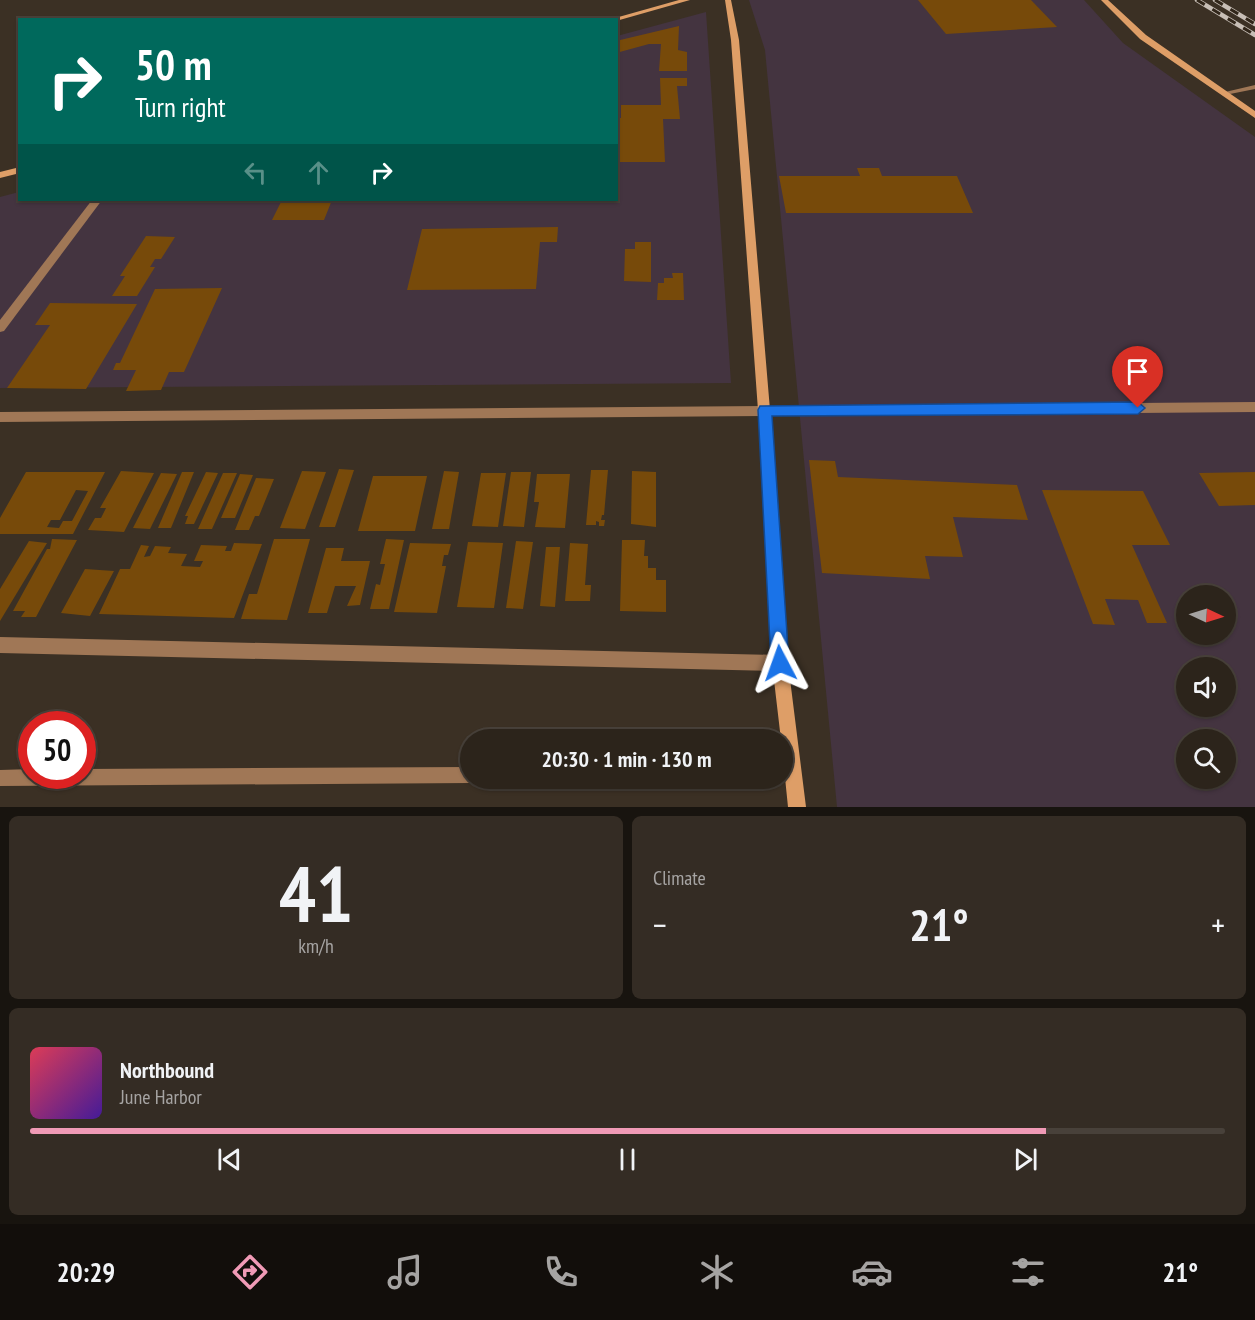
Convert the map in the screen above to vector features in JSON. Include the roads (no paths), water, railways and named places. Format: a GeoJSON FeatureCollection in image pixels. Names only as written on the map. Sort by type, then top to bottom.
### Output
{"type":"FeatureCollection","features":[{"type":"Feature","properties":{"kind":"main road"},"geometry":{"type":"LineString","coordinates":[[618,18],[687,0]]}},
{"type":"Feature","properties":{"kind":"main road"},"geometry":{"type":"LineString","coordinates":[[1104,0],[1143,37],[1255,115]]}},
{"type":"Feature","properties":{"kind":"main road"},"geometry":{"type":"LineString","coordinates":[[726,1],[735,40],[764,410],[785,729]]}},
{"type":"Feature","properties":{"kind":"main road"},"geometry":{"type":"LineString","coordinates":[[0,175],[18,170]]}},
{"type":"Feature","properties":{"kind":"main road"},"geometry":{"type":"LineString","coordinates":[[793,789],[797,807]]}},
{"type":"Feature","properties":{"kind":"street"},"geometry":{"type":"LineString","coordinates":[[1224,93],[1255,87]]}},
{"type":"Feature","properties":{"kind":"street"},"geometry":{"type":"LineString","coordinates":[[0,328],[96,201]]}},
{"type":"Feature","properties":{"kind":"street"},"geometry":{"type":"LineString","coordinates":[[0,417],[1255,407]]}},
{"type":"Feature","properties":{"kind":"street"},"geometry":{"type":"LineString","coordinates":[[0,645],[780,663]]}},
{"type":"Feature","properties":{"kind":"street"},"geometry":{"type":"LineString","coordinates":[[0,778],[460,775]]}},
{"type":"Feature","properties":{"kind":"railway"},"geometry":{"type":"LineString","coordinates":[[1197,0],[1255,35]]}},
{"type":"Feature","properties":{"kind":"railway"},"geometry":{"type":"LineString","coordinates":[[1215,0],[1255,24]]}}]}
